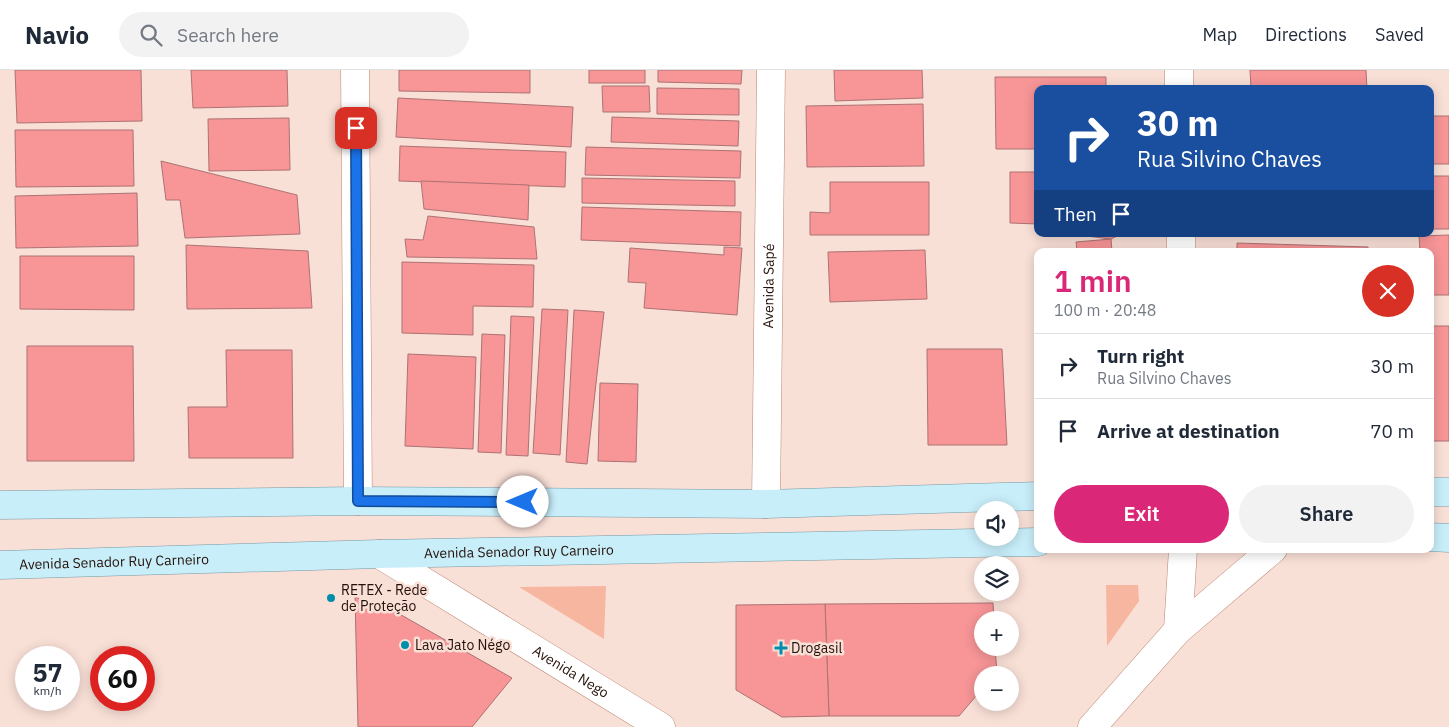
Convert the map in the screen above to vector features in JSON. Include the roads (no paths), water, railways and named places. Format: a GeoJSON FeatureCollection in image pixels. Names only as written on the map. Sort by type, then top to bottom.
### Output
{"type":"FeatureCollection","features":[{"type":"Feature","properties":{"kind":"main road"},"geometry":{"type":"LineString","coordinates":[[1434,492],[1449,492]]}},
{"type":"Feature","properties":{"kind":"main road"},"geometry":{"type":"LineString","coordinates":[[0,505],[358,501],[766,504],[1034,496]]}},
{"type":"Feature","properties":{"kind":"main road"},"geometry":{"type":"LineString","coordinates":[[1434,537],[1449,538]]}},
{"type":"Feature","properties":{"kind":"main road","name":"Avenida Senador Ruy Carneiro"},"geometry":{"type":"LineString","coordinates":[[0,565],[379,554],[1034,542]]}},
{"type":"Feature","properties":{"kind":"street"},"geometry":{"type":"LineString","coordinates":[[355,70],[358,501]]}},
{"type":"Feature","properties":{"kind":"street","name":"Avenida Sapé"},"geometry":{"type":"LineString","coordinates":[[766,504],[771,70]]}},
{"type":"Feature","properties":{"kind":"street"},"geometry":{"type":"LineString","coordinates":[[1179,70],[1179,85]]}},
{"type":"Feature","properties":{"kind":"street"},"geometry":{"type":"LineString","coordinates":[[1178,630],[1183,553]]}},
{"type":"Feature","properties":{"kind":"street"},"geometry":{"type":"LineString","coordinates":[[1092,727],[1178,630],[1268,553]]}},
{"type":"Feature","properties":{"kind":"street","name":"Avenida Nego"},"geometry":{"type":"LineString","coordinates":[[379,554],[661,727]]}},
{"type":"Feature","properties":{"kind":"place","name":"RETEX - Rede de Proteção"},"geometry":{"type":"Point","coordinates":[331,598]}},
{"type":"Feature","properties":{"kind":"place","name":"Lava Jato Négo"},"geometry":{"type":"Point","coordinates":[405,645]}},
{"type":"Feature","properties":{"kind":"place","name":"Drogasil"},"geometry":{"type":"Point","coordinates":[781,648]}}]}
